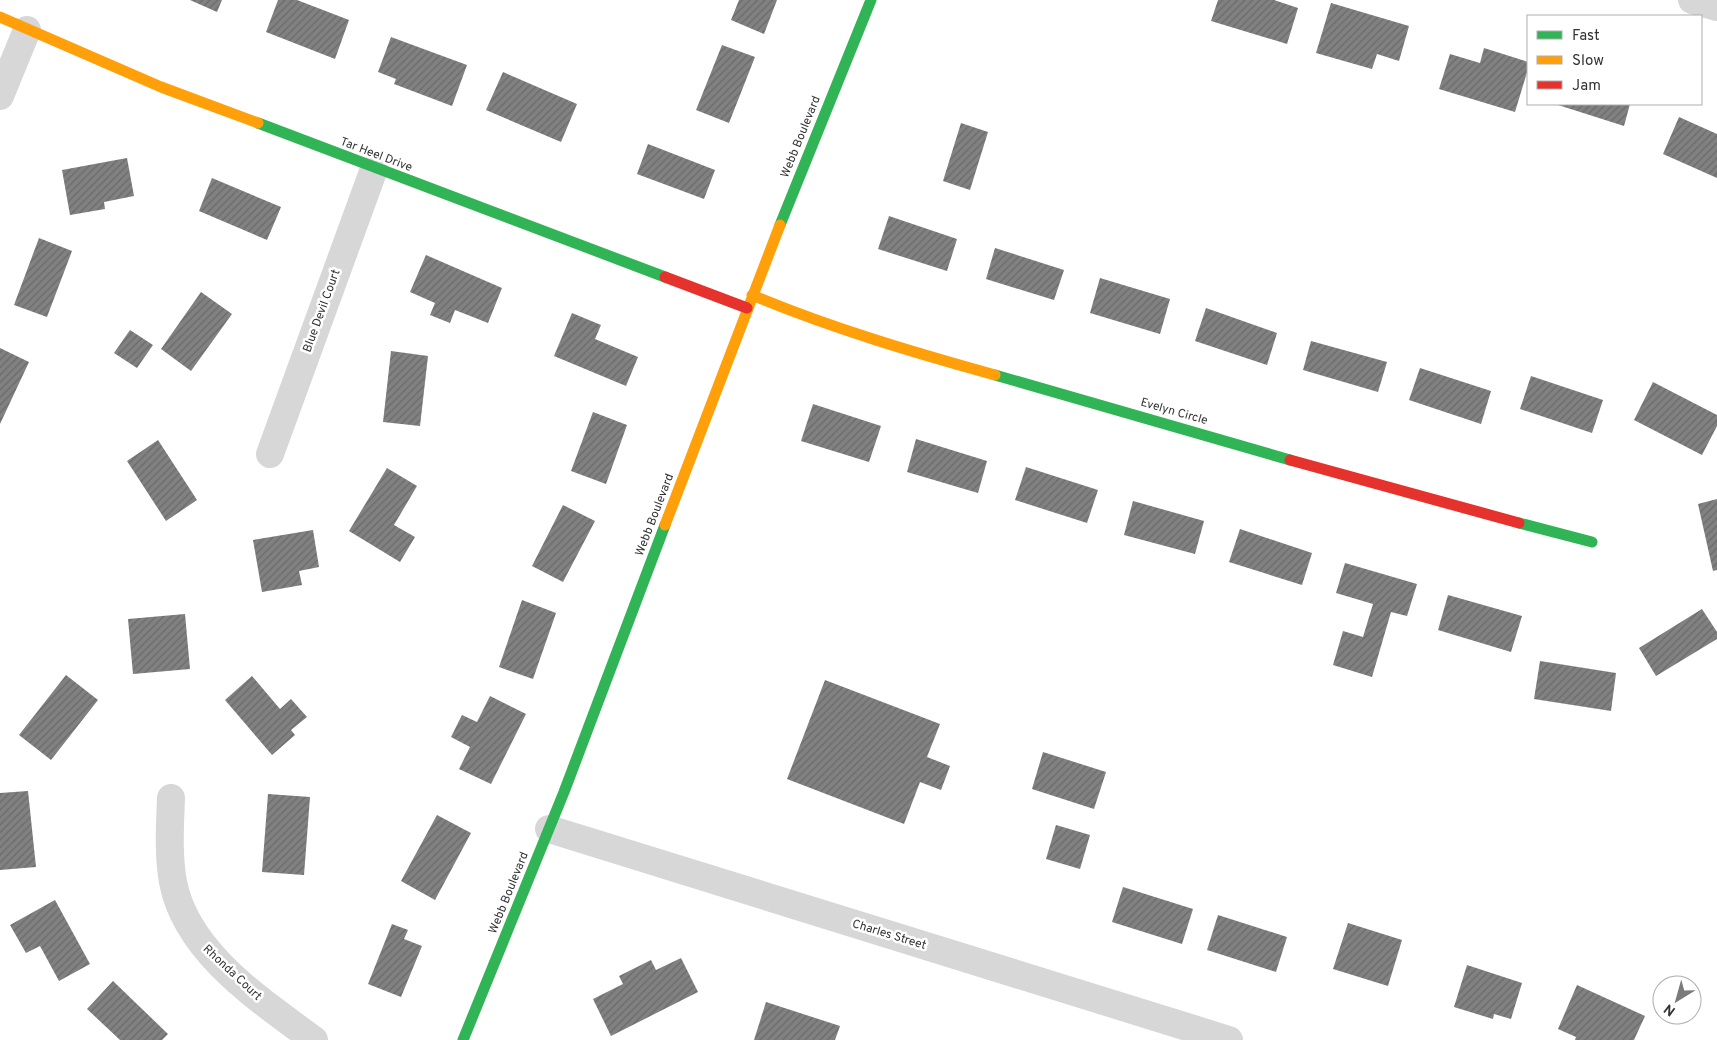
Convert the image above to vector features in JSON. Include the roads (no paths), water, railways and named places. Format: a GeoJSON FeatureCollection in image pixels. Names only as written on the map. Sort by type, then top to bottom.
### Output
{"type":"FeatureCollection","features":[{"type":"Feature","properties":{"kind":"street","name":"Webb Boulevard"},"geometry":{"type":"LineString","coordinates":[[463,1040],[549,829],[681,486],[747,308],[871,0]]}},
{"type":"Feature","properties":{"kind":"street"},"geometry":{"type":"LineString","coordinates":[[1692,0],[1717,7]]}},
{"type":"Feature","properties":{"kind":"street","name":"Tar Heel Drive"},"geometry":{"type":"LineString","coordinates":[[0,17],[161,87],[374,169],[747,308]]}},
{"type":"Feature","properties":{"kind":"street"},"geometry":{"type":"LineString","coordinates":[[0,96],[27,30]]}},
{"type":"Feature","properties":{"kind":"street","name":"Blue Devil Court"},"geometry":{"type":"LineString","coordinates":[[270,454],[374,169]]}},
{"type":"Feature","properties":{"kind":"street","name":"Evelyn Circle"},"geometry":{"type":"LineString","coordinates":[[752,296],[844,331],[1163,424],[1592,542]]}},
{"type":"Feature","properties":{"kind":"street","name":"Rhonda Court"},"geometry":{"type":"LineString","coordinates":[[171,798],[170,849],[173,882],[182,912],[194,935],[209,954],[273,1010],[314,1040]]}},
{"type":"Feature","properties":{"kind":"street","name":"Charles Street"},"geometry":{"type":"LineString","coordinates":[[549,829],[1229,1040]]}}]}
